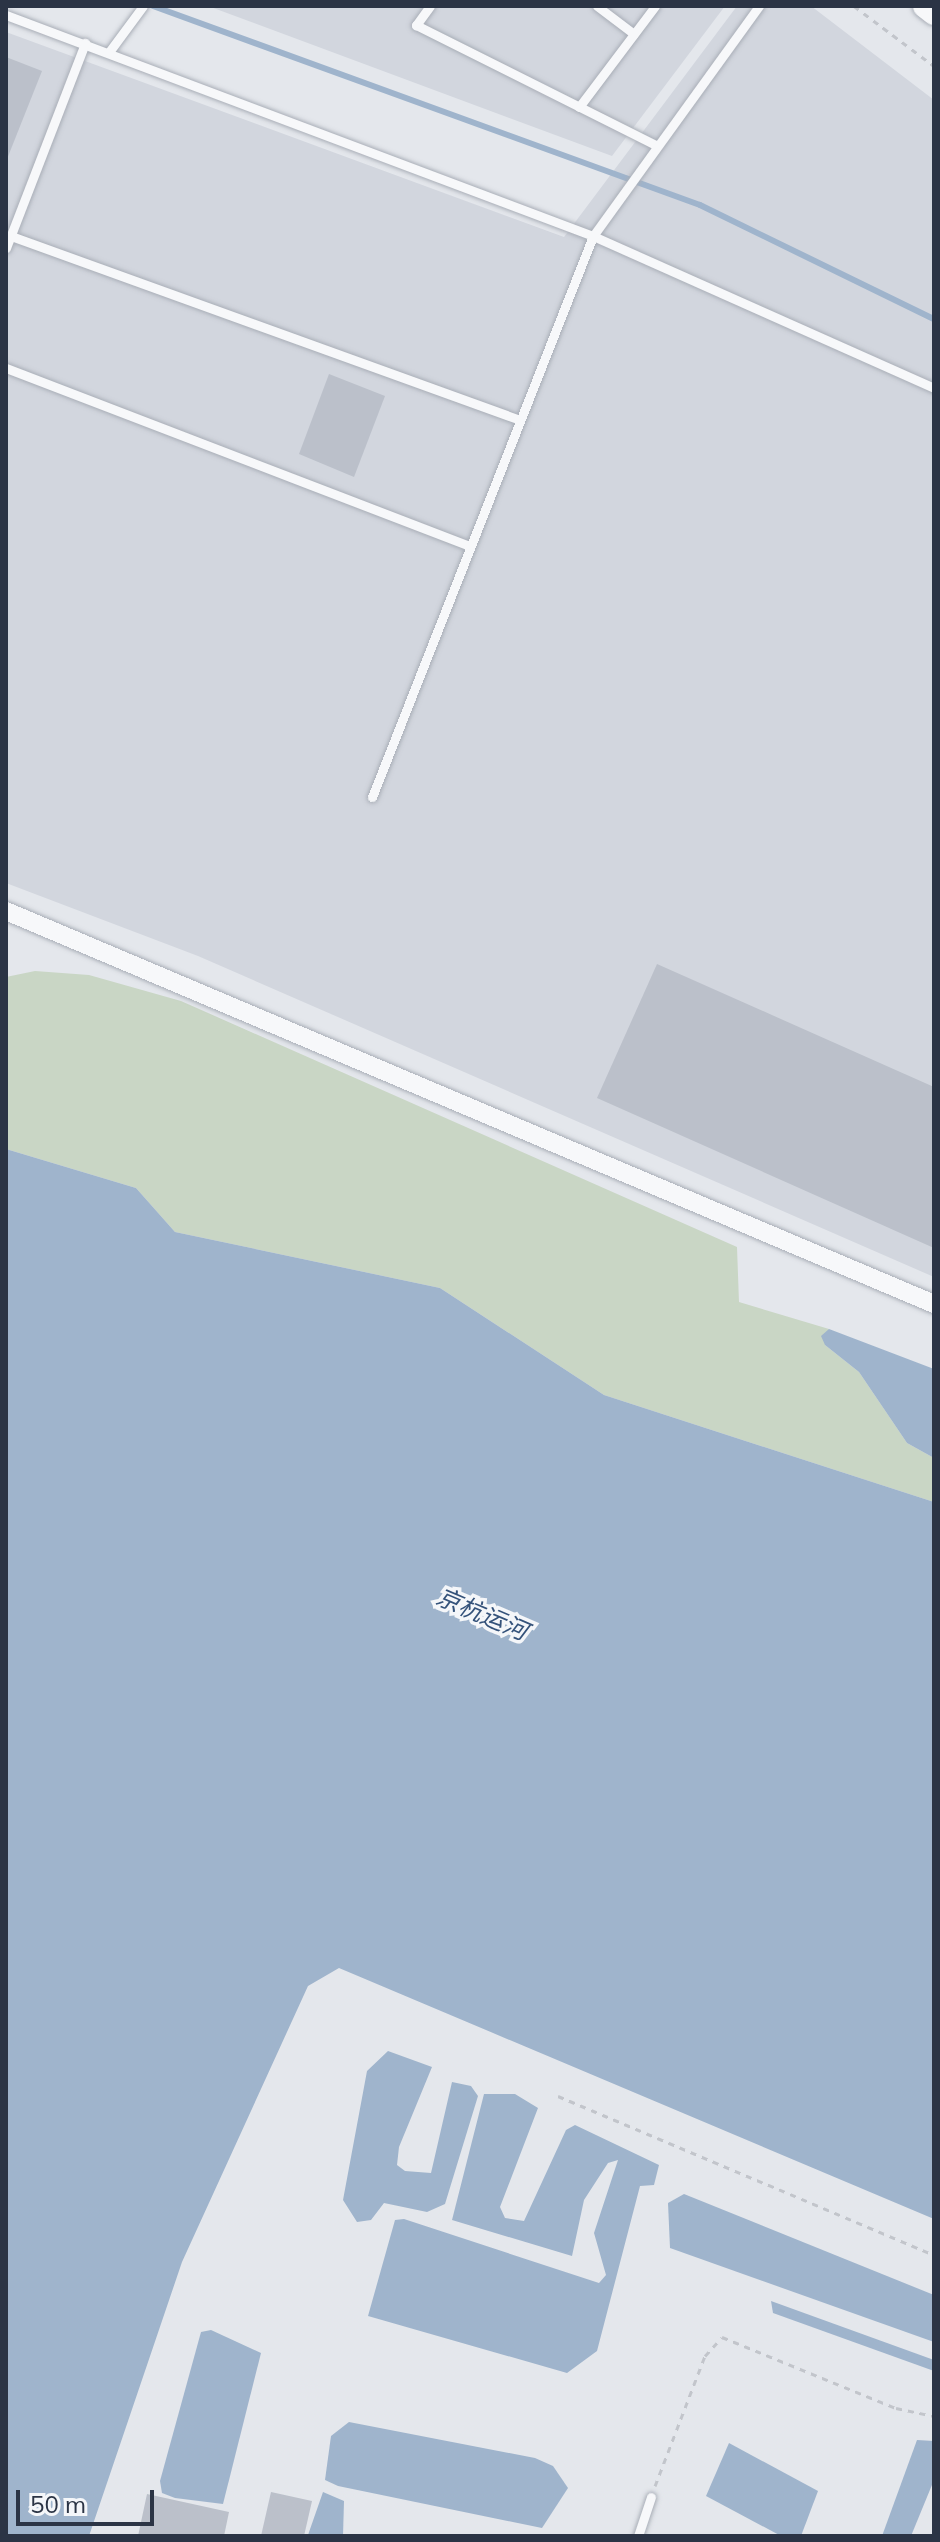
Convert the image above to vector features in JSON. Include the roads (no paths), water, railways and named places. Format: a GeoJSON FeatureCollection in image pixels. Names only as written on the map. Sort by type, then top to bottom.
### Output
{"type":"FeatureCollection","features":[{"type":"Feature","properties":{"kind":"street"},"geometry":{"type":"LineString","coordinates":[[925,6],[934,13]]}},
{"type":"Feature","properties":{"kind":"street"},"geometry":{"type":"LineString","coordinates":[[6,911],[934,1304]]}},
{"type":"Feature","properties":{"kind":"lane"},"geometry":{"type":"LineString","coordinates":[[109,52],[143,6]]}},
{"type":"Feature","properties":{"kind":"lane"},"geometry":{"type":"LineString","coordinates":[[430,6],[416,25],[656,145]]}},
{"type":"Feature","properties":{"kind":"lane"},"geometry":{"type":"LineString","coordinates":[[597,6],[634,34]]}},
{"type":"Feature","properties":{"kind":"lane"},"geometry":{"type":"LineString","coordinates":[[579,107],[655,6]]}},
{"type":"Feature","properties":{"kind":"lane"},"geometry":{"type":"LineString","coordinates":[[372,797],[593,236],[608,211],[759,6]]}},
{"type":"Feature","properties":{"kind":"lane"},"geometry":{"type":"LineString","coordinates":[[6,15],[593,236],[934,388]]}},
{"type":"Feature","properties":{"kind":"lane"},"geometry":{"type":"LineString","coordinates":[[6,248],[85,43]]}},
{"type":"Feature","properties":{"kind":"lane"},"geometry":{"type":"LineString","coordinates":[[11,236],[520,420]]}},
{"type":"Feature","properties":{"kind":"lane"},"geometry":{"type":"LineString","coordinates":[[6,368],[470,546]]}},
{"type":"Feature","properties":{"kind":"lane"},"geometry":{"type":"LineString","coordinates":[[638,2536],[651,2497]]}},
{"type":"Feature","properties":{"kind":"water","name":"京杭运河"},"geometry":{"type":"Polygon","coordinates":[[[6,1149],[136,1188],[175,1232],[440,1288],[604,1395],[934,1502],[934,2219],[339,1968],[308,1986],[182,2262],[89,2536],[6,2536],[6,1149]]]}},
{"type":"Feature","properties":{"kind":"water"},"geometry":{"type":"Polygon","coordinates":[[[829,1329],[934,1369],[934,1458],[907,1443],[859,1372],[825,1345],[821,1336],[829,1329]]]}},
{"type":"Feature","properties":{"kind":"water"},"geometry":{"type":"Polygon","coordinates":[[[388,2051],[432,2067],[399,2147],[397,2165],[405,2171],[431,2173],[452,2082],[471,2086],[478,2096],[445,2204],[427,2212],[384,2203],[371,2220],[357,2222],[343,2200],[367,2071],[388,2051]]]}},
{"type":"Feature","properties":{"kind":"water"},"geometry":{"type":"Polygon","coordinates":[[[484,2094],[515,2094],[538,2108],[500,2207],[505,2218],[524,2221],[566,2130],[575,2125],[659,2165],[654,2185],[640,2186],[597,2351],[567,2373],[368,2316],[395,2220],[404,2219],[599,2283],[606,2275],[594,2233],[618,2160],[608,2163],[584,2200],[572,2256],[452,2220],[484,2094]]]}},
{"type":"Feature","properties":{"kind":"water"},"geometry":{"type":"Polygon","coordinates":[[[684,2194],[934,2295],[934,2342],[670,2248],[668,2203],[684,2194]]]}},
{"type":"Feature","properties":{"kind":"water"},"geometry":{"type":"Polygon","coordinates":[[[771,2301],[934,2360],[934,2371],[773,2313],[771,2301]]]}},
{"type":"Feature","properties":{"kind":"water"},"geometry":{"type":"Polygon","coordinates":[[[211,2330],[261,2353],[223,2504],[175,2498],[162,2493],[160,2481],[201,2332],[211,2330]]]}},
{"type":"Feature","properties":{"kind":"water"},"geometry":{"type":"Polygon","coordinates":[[[349,2422],[535,2458],[553,2466],[568,2488],[542,2528],[338,2486],[325,2480],[331,2436],[349,2422]]]}},
{"type":"Feature","properties":{"kind":"water"},"geometry":{"type":"Polygon","coordinates":[[[917,2440],[934,2441],[934,2480],[911,2536],[882,2536],[917,2440]]]}},
{"type":"Feature","properties":{"kind":"water"},"geometry":{"type":"Polygon","coordinates":[[[729,2443],[818,2491],[801,2536],[781,2536],[706,2496],[729,2443]]]}},
{"type":"Feature","properties":{"kind":"water"},"geometry":{"type":"Polygon","coordinates":[[[323,2492],[344,2501],[343,2536],[308,2535],[323,2492]]]}},
{"type":"Feature","properties":{"kind":"waterway"},"geometry":{"type":"LineString","coordinates":[[153,6],[700,205],[934,319]]}}]}
